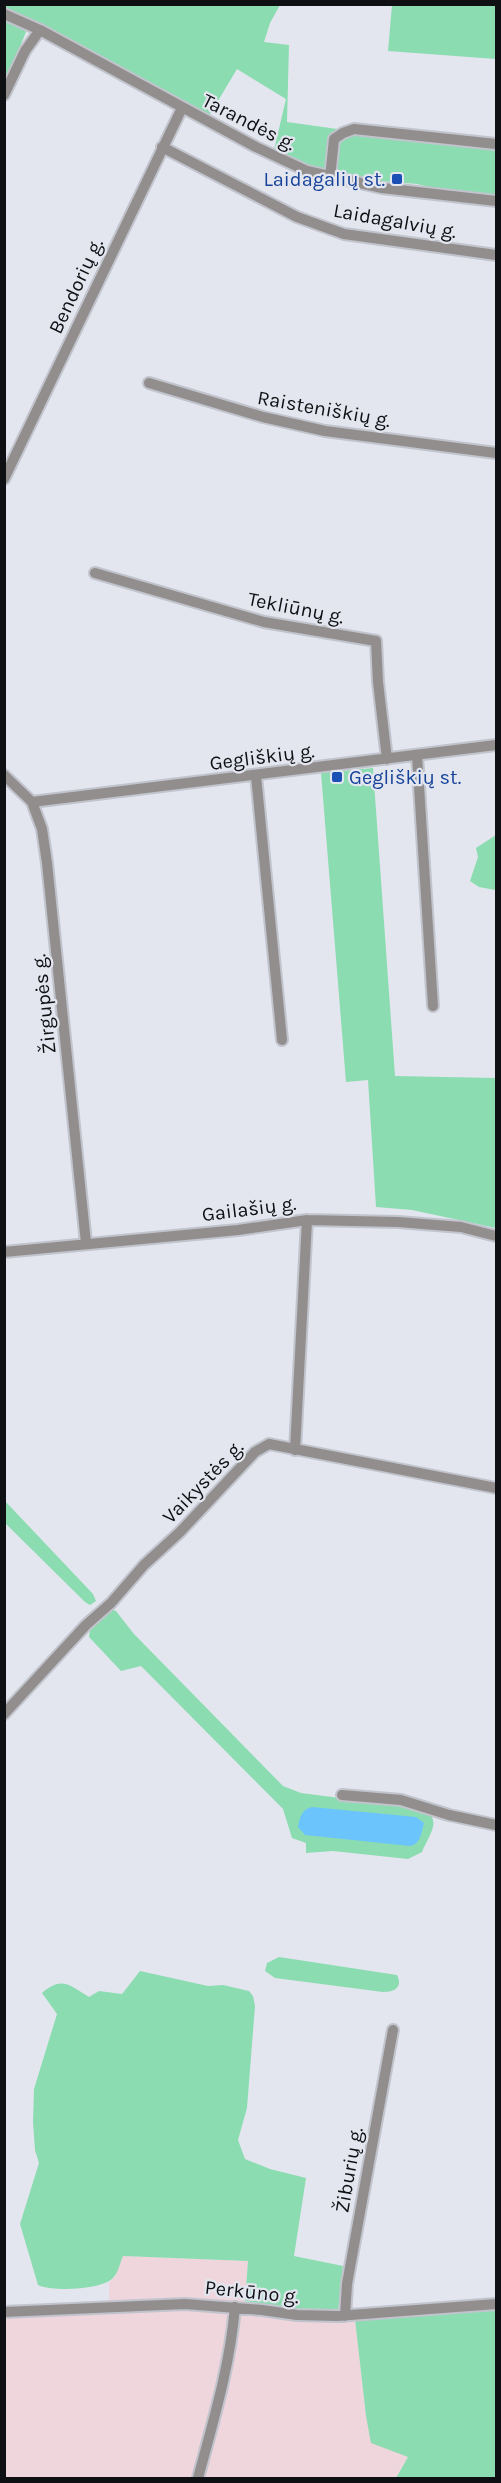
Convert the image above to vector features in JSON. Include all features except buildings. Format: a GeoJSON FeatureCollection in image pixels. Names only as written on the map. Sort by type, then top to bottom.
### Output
{"type":"FeatureCollection","features":[{"type":"Feature","properties":{"kind":"street","name":"Tarandės g."},"geometry":{"type":"LineString","coordinates":[[4,14],[40,30],[280,159],[330,177],[382,188],[496,201]]}},
{"type":"Feature","properties":{"kind":"street"},"geometry":{"type":"LineString","coordinates":[[4,95],[25,51],[40,30]]}},
{"type":"Feature","properties":{"kind":"street","name":"Bendorių g."},"geometry":{"type":"LineString","coordinates":[[4,479],[182,108]]}},
{"type":"Feature","properties":{"kind":"street"},"geometry":{"type":"LineString","coordinates":[[330,177],[334,140],[354,129],[496,144]]}},
{"type":"Feature","properties":{"kind":"street","name":"Laidagalvių g."},"geometry":{"type":"LineString","coordinates":[[162,147],[278,208],[336,231],[496,255]]}},
{"type":"Feature","properties":{"kind":"street","name":"Raisteniškių g."},"geometry":{"type":"LineString","coordinates":[[149,383],[263,417],[325,431],[496,453]]}},
{"type":"Feature","properties":{"kind":"street","name":"Tekliūnų g."},"geometry":{"type":"LineString","coordinates":[[95,573],[264,622],[376,641],[378,682],[387,759]]}},
{"type":"Feature","properties":{"kind":"street","name":"Gegliškių g."},"geometry":{"type":"LineString","coordinates":[[32,802],[496,745]]}},
{"type":"Feature","properties":{"kind":"street"},"geometry":{"type":"LineString","coordinates":[[417,755],[433,1006]]}},
{"type":"Feature","properties":{"kind":"street","name":"Žirgupės g."},"geometry":{"type":"LineString","coordinates":[[4,775],[32,802],[42,829],[86,1243]]}},
{"type":"Feature","properties":{"kind":"street"},"geometry":{"type":"LineString","coordinates":[[256,776],[282,1040]]}},
{"type":"Feature","properties":{"kind":"street"},"geometry":{"type":"LineString","coordinates":[[295,1450],[307,1220]]}},
{"type":"Feature","properties":{"kind":"street","name":"Gailašių g."},"geometry":{"type":"LineString","coordinates":[[4,1252],[237,1230],[307,1220],[440,1225],[461,1227],[496,1236]]}},
{"type":"Feature","properties":{"kind":"street","name":"Vaikystės g."},"geometry":{"type":"LineString","coordinates":[[4,1714],[86,1625],[111,1603],[144,1565],[180,1532],[255,1452],[269,1444],[496,1488]]}},
{"type":"Feature","properties":{"kind":"street"},"geometry":{"type":"LineString","coordinates":[[342,1795],[401,1800],[448,1815],[496,1825]]}},
{"type":"Feature","properties":{"kind":"street","name":"Žiburių g."},"geometry":{"type":"LineString","coordinates":[[345,2316],[346,2284],[393,2030]]}},
{"type":"Feature","properties":{"kind":"street","name":"Perkūno g."},"geometry":{"type":"LineString","coordinates":[[4,2312],[185,2304],[235,2307],[297,2315],[345,2316],[496,2304]]}},
{"type":"Feature","properties":{"kind":"street"},"geometry":{"type":"LineString","coordinates":[[198,2478],[226,2372],[235,2307]]}},
{"type":"Feature","properties":{"kind":"shaded area"},"geometry":{"type":"Polygon","coordinates":[[[123,2256],[248,2261],[244,2312],[317,2321],[355,2319],[366,2416],[408,2457],[396,2478],[5,2478],[5,2315],[109,2309],[109,2282],[115,2277],[123,2256]]]}},
{"type":"Feature","properties":{"kind":"green space"},"geometry":{"type":"Polygon","coordinates":[[[4,5],[280,5],[270,23],[264,42],[289,45],[287,122],[496,151],[496,197],[444,191],[417,184],[370,180],[313,167],[274,150],[286,99],[237,69],[209,116],[5,9],[4,5]]]}},
{"type":"Feature","properties":{"kind":"green space"},"geometry":{"type":"Polygon","coordinates":[[[392,5],[496,5],[496,59],[388,51],[392,5]]]}},
{"type":"Feature","properties":{"kind":"green space"},"geometry":{"type":"Polygon","coordinates":[[[5,19],[21,26],[26,32],[5,84],[5,19]]]}},
{"type":"Feature","properties":{"kind":"green space"},"geometry":{"type":"Polygon","coordinates":[[[373,768],[395,1076],[496,1078],[496,1228],[412,1210],[376,1207],[368,1080],[346,1082],[321,773],[373,768]]]}},
{"type":"Feature","properties":{"kind":"green space"},"geometry":{"type":"Polygon","coordinates":[[[496,835],[496,895],[495,890],[479,887],[470,881],[478,857],[476,848],[496,835]]]}},
{"type":"Feature","properties":{"kind":"green space"},"geometry":{"type":"Polygon","coordinates":[[[5,1501],[93,1594],[96,1601],[90,1605],[85,1602],[5,1523],[5,1501]]]}},
{"type":"Feature","properties":{"kind":"green space"},"geometry":{"type":"Polygon","coordinates":[[[111,1609],[116,1611],[134,1634],[283,1786],[301,1793],[418,1808],[426,1812],[431,1816],[433,1826],[422,1852],[408,1859],[333,1851],[306,1853],[306,1843],[292,1838],[283,1809],[141,1666],[121,1671],[89,1637],[90,1629],[111,1609]]]}},
{"type":"Feature","properties":{"kind":"green space"},"geometry":{"type":"Polygon","coordinates":[[[279,1957],[397,1975],[399,1983],[394,1990],[383,1992],[275,1978],[265,1971],[267,1963],[279,1957]]]}},
{"type":"Feature","properties":{"kind":"green space"},"geometry":{"type":"Polygon","coordinates":[[[140,1971],[208,1986],[223,1985],[249,1991],[253,1996],[255,2006],[247,2108],[238,2140],[245,2159],[270,2169],[306,2178],[294,2256],[343,2266],[338,2311],[303,2310],[245,2301],[248,2261],[123,2256],[118,2271],[107,2282],[88,2287],[65,2289],[38,2285],[20,2224],[39,2163],[35,2150],[33,2122],[34,2089],[57,2014],[42,1993],[55,1985],[66,1984],[89,1997],[99,1991],[122,1994],[140,1971]]]}},
{"type":"Feature","properties":{"kind":"green space"},"geometry":{"type":"Polygon","coordinates":[[[496,2309],[496,2478],[396,2478],[408,2457],[371,2443],[355,2319],[496,2309]]]}},
{"type":"Feature","properties":{"kind":"water"},"geometry":{"type":"Polygon","coordinates":[[[312,1807],[416,1817],[424,1823],[418,1840],[410,1846],[305,1835],[298,1827],[299,1820],[303,1812],[312,1807]]]}},
{"type":"Feature","properties":{"kind":"place","name":"Laidagalių st."},"geometry":{"type":"Point","coordinates":[397,179]}},
{"type":"Feature","properties":{"kind":"place","name":"Gegliškių st."},"geometry":{"type":"Point","coordinates":[337,777]}}]}
